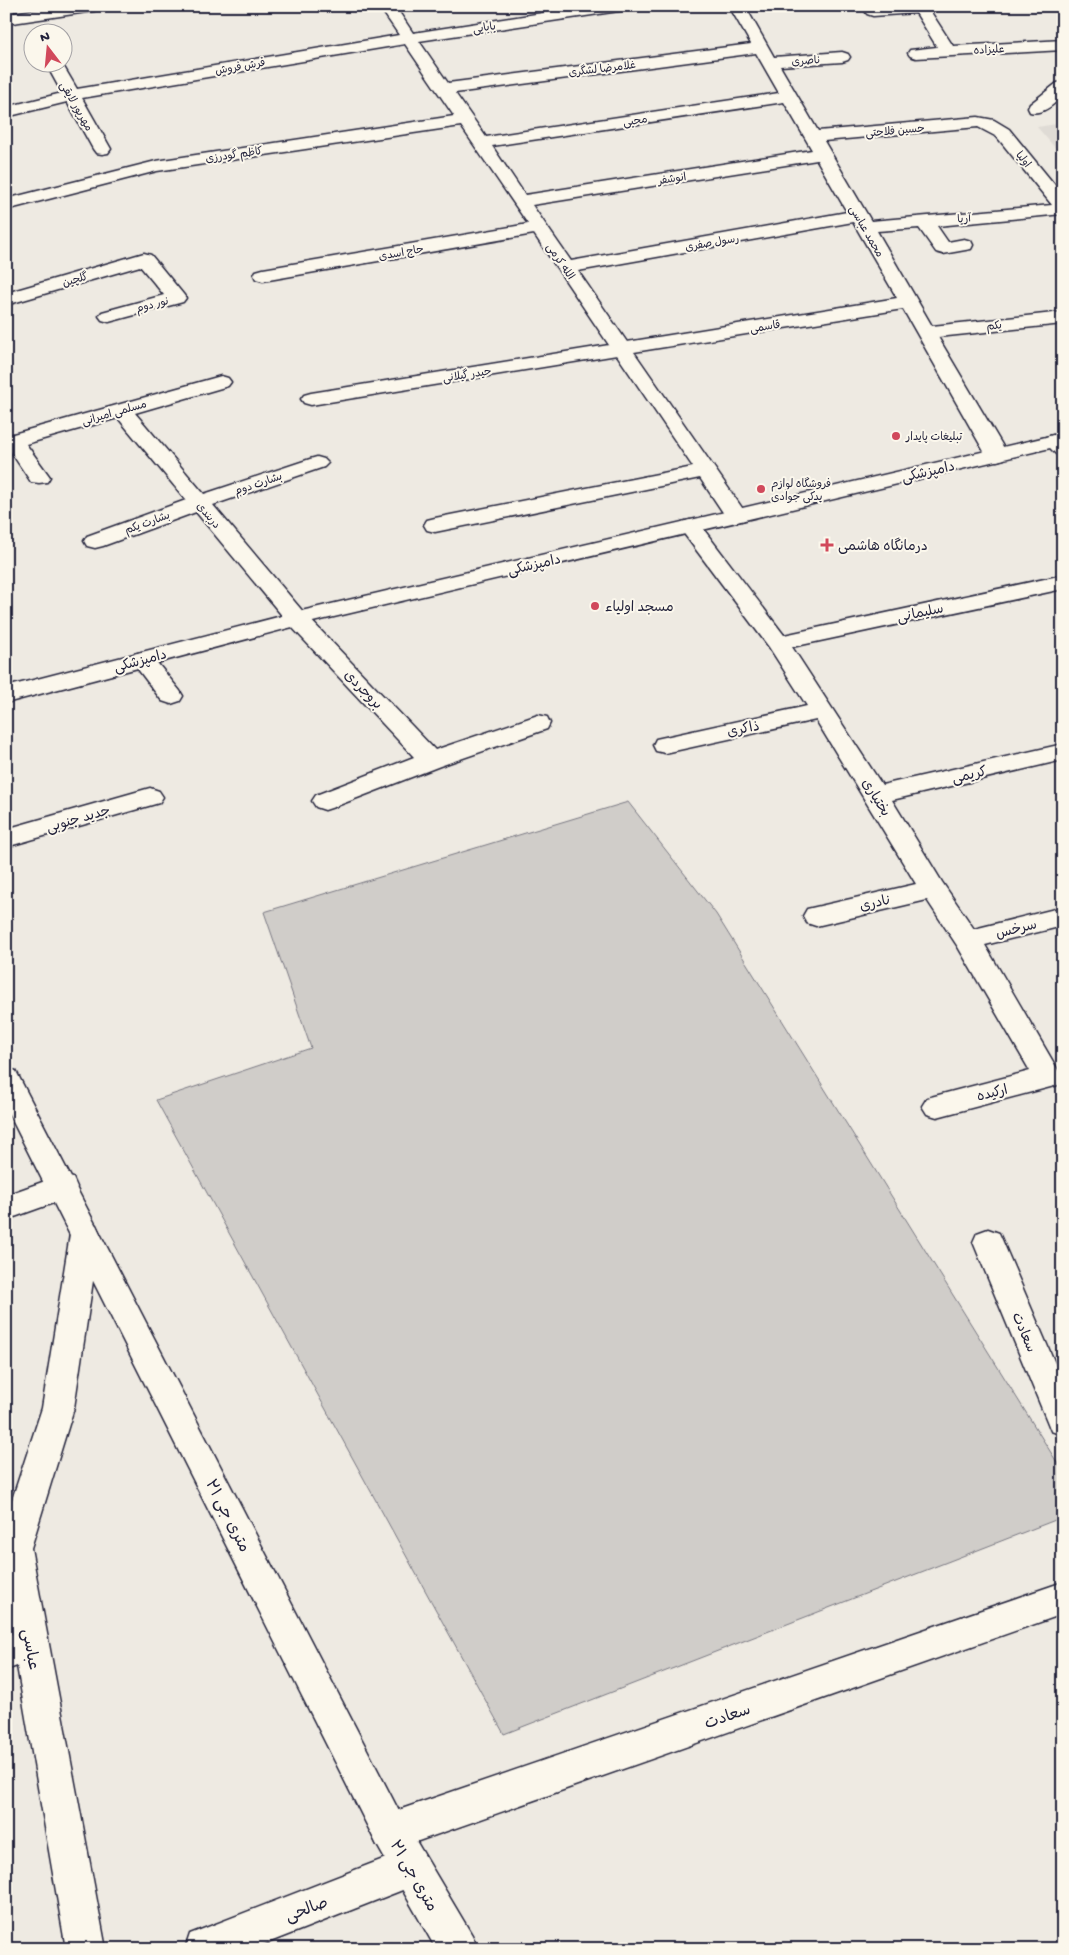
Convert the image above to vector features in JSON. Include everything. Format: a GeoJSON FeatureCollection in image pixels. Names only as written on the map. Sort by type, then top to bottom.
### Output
{"type":"FeatureCollection","features":[{"type":"Feature","properties":{"kind":"street"},"geometry":{"type":"LineString","coordinates":[[6,19],[94,6]]}},
{"type":"Feature","properties":{"kind":"street","name":"الله کرمی"},"geometry":{"type":"LineString","coordinates":[[387,6],[736,515]]}},
{"type":"Feature","properties":{"kind":"street","name":"بابایی"},"geometry":{"type":"LineString","coordinates":[[409,38],[619,6]]}},
{"type":"Feature","properties":{"kind":"street","name":"محمد عباسی"},"geometry":{"type":"LineString","coordinates":[[737,6],[997,455]]}},
{"type":"Feature","properties":{"kind":"street"},"geometry":{"type":"LineString","coordinates":[[873,12],[920,7],[948,51]]}},
{"type":"Feature","properties":{"kind":"street"},"geometry":{"type":"LineString","coordinates":[[27,16],[30,22]]}},
{"type":"Feature","properties":{"kind":"street","name":"فرش فروش"},"geometry":{"type":"LineString","coordinates":[[6,112],[72,96],[409,38]]}},
{"type":"Feature","properties":{"kind":"street","name":"علیزاده"},"geometry":{"type":"LineString","coordinates":[[916,53],[1061,46]]}},
{"type":"Feature","properties":{"kind":"street","name":"ناصری"},"geometry":{"type":"LineString","coordinates":[[765,55],[842,57]]}},
{"type":"Feature","properties":{"kind":"street","name":"غلامرضا لشگری"},"geometry":{"type":"LineString","coordinates":[[444,89],[765,55]]}},
{"type":"Feature","properties":{"kind":"street","name":"مهرپور لایقی"},"geometry":{"type":"LineString","coordinates":[[59,72],[102,149]]}},
{"type":"Feature","properties":{"kind":"street"},"geometry":{"type":"LineString","coordinates":[[1036,108],[1052,98],[1063,87]]}},
{"type":"Feature","properties":{"kind":"street","name":"محبی"},"geometry":{"type":"LineString","coordinates":[[481,143],[789,96]]}},
{"type":"Feature","properties":{"kind":"street","name":"کاظم گودرزی"},"geometry":{"type":"LineString","coordinates":[[6,205],[156,166],[465,120]]}},
{"type":"Feature","properties":{"kind":"street","name":"حسین فلاحتی"},"geometry":{"type":"LineString","coordinates":[[812,137],[978,122]]}},
{"type":"Feature","properties":{"kind":"street","name":"اولیا"},"geometry":{"type":"LineString","coordinates":[[978,122],[988,124],[1002,133],[1063,208]]}},
{"type":"Feature","properties":{"kind":"street","name":"انوشفر"},"geometry":{"type":"LineString","coordinates":[[520,201],[823,154]]}},
{"type":"Feature","properties":{"kind":"street","name":"آریا"},"geometry":{"type":"LineString","coordinates":[[862,222],[924,221],[1063,208]]}},
{"type":"Feature","properties":{"kind":"street"},"geometry":{"type":"LineString","coordinates":[[924,221],[943,248],[964,245]]}},
{"type":"Feature","properties":{"kind":"street","name":"رسول صفری"},"geometry":{"type":"LineString","coordinates":[[566,268],[862,222]]}},
{"type":"Feature","properties":{"kind":"street","name":"حاج اسدی"},"geometry":{"type":"LineString","coordinates":[[263,275],[539,228]]}},
{"type":"Feature","properties":{"kind":"street","name":"گلچین"},"geometry":{"type":"LineString","coordinates":[[6,299],[144,259]]}},
{"type":"Feature","properties":{"kind":"street","name":"نور دوم"},"geometry":{"type":"LineString","coordinates":[[108,316],[176,298],[144,259]]}},
{"type":"Feature","properties":{"kind":"street","name":"قاسمی"},"geometry":{"type":"LineString","coordinates":[[622,349],[908,302]]}},
{"type":"Feature","properties":{"kind":"street","name":"یکم"},"geometry":{"type":"LineString","coordinates":[[926,332],[1063,318]]}},
{"type":"Feature","properties":{"kind":"street","name":"حیدر گیلانی"},"geometry":{"type":"LineString","coordinates":[[311,399],[622,349]]}},
{"type":"Feature","properties":{"kind":"street","name":"مسلمی امیرانی"},"geometry":{"type":"LineString","coordinates":[[10,442],[221,382]]}},
{"type":"Feature","properties":{"kind":"street","name":"دربندی"},"geometry":{"type":"LineString","coordinates":[[122,410],[297,620]]}},
{"type":"Feature","properties":{"kind":"street"},"geometry":{"type":"LineString","coordinates":[[10,442],[39,477]]}},
{"type":"Feature","properties":{"kind":"street","name":"دامپزشکی"},"geometry":{"type":"LineString","coordinates":[[6,695],[297,620],[736,515],[997,455],[1059,444]]}},
{"type":"Feature","properties":{"kind":"street","name":"بشارت دوم"},"geometry":{"type":"LineString","coordinates":[[199,503],[317,463]]}},
{"type":"Feature","properties":{"kind":"street"},"geometry":{"type":"LineString","coordinates":[[435,525],[705,471]]}},
{"type":"Feature","properties":{"kind":"street","name":"بشارت یکم"},"geometry":{"type":"LineString","coordinates":[[96,541],[199,503]]}},
{"type":"Feature","properties":{"kind":"street","name":"بختیاری"},"geometry":{"type":"LineString","coordinates":[[690,527],[778,642],[933,888],[968,940],[1048,1077]]}},
{"type":"Feature","properties":{"kind":"street","name":"سلیمانی"},"geometry":{"type":"LineString","coordinates":[[778,642],[1063,582]]}},
{"type":"Feature","properties":{"kind":"street","name":"بروجردی"},"geometry":{"type":"LineString","coordinates":[[297,620],[431,760]]}},
{"type":"Feature","properties":{"kind":"street"},"geometry":{"type":"LineString","coordinates":[[142,659],[171,696]]}},
{"type":"Feature","properties":{"kind":"street","name":"ذاکری"},"geometry":{"type":"LineString","coordinates":[[665,745],[822,712]]}},
{"type":"Feature","properties":{"kind":"street"},"geometry":{"type":"LineString","coordinates":[[325,801],[431,760],[538,723]]}},
{"type":"Feature","properties":{"kind":"street","name":"کریمی"},"geometry":{"type":"LineString","coordinates":[[876,795],[1063,752]]}},
{"type":"Feature","properties":{"kind":"street","name":"جدید جنوبی"},"geometry":{"type":"LineString","coordinates":[[6,838],[150,797]]}},
{"type":"Feature","properties":{"kind":"street","name":"نادری"},"geometry":{"type":"LineString","coordinates":[[816,916],[933,888]]}},
{"type":"Feature","properties":{"kind":"street","name":"سرخس"},"geometry":{"type":"LineString","coordinates":[[968,940],[1063,916]]}},
{"type":"Feature","properties":{"kind":"street","name":"ارکیده"},"geometry":{"type":"LineString","coordinates":[[937,1106],[1048,1077]]}},
{"type":"Feature","properties":{"kind":"street","name":"۲۱ متری جی"},"geometry":{"type":"LineString","coordinates":[[6,1078],[390,1832],[409,1868],[458,1949]]}},
{"type":"Feature","properties":{"kind":"street"},"geometry":{"type":"LineString","coordinates":[[6,1208],[62,1187]]}},
{"type":"Feature","properties":{"kind":"street","name":"عباسی"},"geometry":{"type":"LineString","coordinates":[[85,1234],[58,1408],[14,1548],[18,1648],[86,1949]]}},
{"type":"Feature","properties":{"kind":"street","name":"سعادت"},"geometry":{"type":"LineString","coordinates":[[988,1242],[1063,1421]]}},
{"type":"Feature","properties":{"kind":"street","name":"سعادت"},"geometry":{"type":"LineString","coordinates":[[390,1832],[1063,1598]]}},
{"type":"Feature","properties":{"kind":"street","name":"صالحی"},"geometry":{"type":"LineString","coordinates":[[204,1948],[409,1868]]}},
{"type":"Feature","properties":{"kind":"shaded area"},"geometry":{"type":"Polygon","coordinates":[[[1063,123],[1063,157],[1037,127],[1063,123]]]}},
{"type":"Feature","properties":{"kind":"shaded area"},"geometry":{"type":"Polygon","coordinates":[[[628,802],[716,914],[1063,1472],[1063,1517],[504,1734],[156,1100],[311,1048],[264,912],[628,802]]]}},
{"type":"Feature","properties":{"kind":"place","name":"تبلیغات پایدار"},"geometry":{"type":"Point","coordinates":[896,436]}},
{"type":"Feature","properties":{"kind":"place","name":"فروشگاه لوازم یدکی جوادی"},"geometry":{"type":"Point","coordinates":[761,489]}},
{"type":"Feature","properties":{"kind":"place","name":"درمانگاه هاشمی"},"geometry":{"type":"Point","coordinates":[827,545]}},
{"type":"Feature","properties":{"kind":"place","name":"مسجد اولیاء"},"geometry":{"type":"Point","coordinates":[595,606]}}]}
